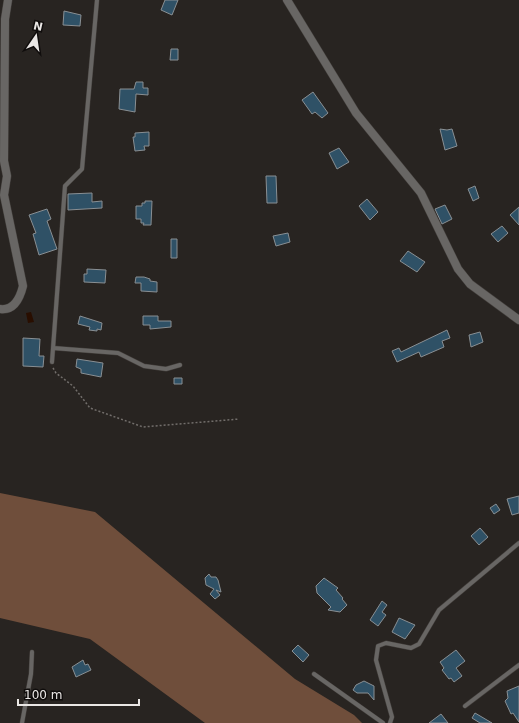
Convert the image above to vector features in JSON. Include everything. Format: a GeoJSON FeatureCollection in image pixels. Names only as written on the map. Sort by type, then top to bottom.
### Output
{"type":"FeatureCollection","features":[{"type":"Feature","properties":{"kind":"street"},"geometry":{"type":"LineString","coordinates":[[0,309],[6,310],[15,304],[20,297],[23,286],[2,194],[7,176],[4,161],[6,19],[8,0]]}},
{"type":"Feature","properties":{"kind":"street"},"geometry":{"type":"LineString","coordinates":[[287,0],[356,113],[421,193],[458,270],[470,284],[519,320]]}},
{"type":"Feature","properties":{"kind":"lane"},"geometry":{"type":"LineString","coordinates":[[52,362],[66,186],[82,169],[97,0]]}},
{"type":"Feature","properties":{"kind":"lane"},"geometry":{"type":"LineString","coordinates":[[53,348],[118,353],[144,366],[166,369],[180,365]]}},
{"type":"Feature","properties":{"kind":"lane"},"geometry":{"type":"LineString","coordinates":[[390,723],[392,717],[376,660],[378,646],[386,643],[411,648],[419,644],[439,610],[519,543]]}},
{"type":"Feature","properties":{"kind":"lane"},"geometry":{"type":"LineString","coordinates":[[22,723],[31,674],[32,652]]}},
{"type":"Feature","properties":{"kind":"lane"},"geometry":{"type":"LineString","coordinates":[[465,706],[519,665]]}},
{"type":"Feature","properties":{"kind":"lane"},"geometry":{"type":"LineString","coordinates":[[314,674],[383,723]]}},
{"type":"Feature","properties":{"kind":"path"},"geometry":{"type":"LineString","coordinates":[[52,362],[56,373],[72,386],[90,408],[143,427],[239,419]]}},
{"type":"Feature","properties":{"kind":"shaded area"},"geometry":{"type":"Polygon","coordinates":[[[31,312],[34,322],[28,323],[26,313],[31,312]]]}},
{"type":"Feature","properties":{"kind":"shaded area"},"geometry":{"type":"Polygon","coordinates":[[[0,493],[95,512],[295,679],[354,715],[362,723],[205,723],[90,639],[0,618],[0,493]]]}},
{"type":"Feature","properties":{"kind":"building"},"geometry":{"type":"Polygon","coordinates":[[[165,0],[178,0],[172,15],[161,10],[165,0]]]}},
{"type":"Feature","properties":{"kind":"building"},"geometry":{"type":"Polygon","coordinates":[[[64,11],[81,15],[80,26],[63,25],[64,11]]]}},
{"type":"Feature","properties":{"kind":"building"},"geometry":{"type":"Polygon","coordinates":[[[171,49],[178,49],[178,60],[170,60],[171,49]]]}},
{"type":"Feature","properties":{"kind":"building"},"geometry":{"type":"Polygon","coordinates":[[[136,82],[143,82],[143,88],[148,88],[148,95],[136,94],[135,112],[119,109],[120,89],[134,89],[136,82]]]}},
{"type":"Feature","properties":{"kind":"building"},"geometry":{"type":"Polygon","coordinates":[[[313,92],[328,113],[322,118],[315,112],[312,114],[302,100],[313,92]]]}},
{"type":"Feature","properties":{"kind":"building"},"geometry":{"type":"Polygon","coordinates":[[[440,129],[452,129],[457,146],[445,150],[440,129]]]}},
{"type":"Feature","properties":{"kind":"building"},"geometry":{"type":"Polygon","coordinates":[[[149,132],[149,146],[144,146],[145,150],[135,151],[133,137],[135,137],[135,133],[149,132]]]}},
{"type":"Feature","properties":{"kind":"building"},"geometry":{"type":"Polygon","coordinates":[[[339,148],[349,162],[337,169],[329,153],[339,148]]]}},
{"type":"Feature","properties":{"kind":"building"},"geometry":{"type":"Polygon","coordinates":[[[266,176],[276,176],[277,203],[267,203],[266,176]]]}},
{"type":"Feature","properties":{"kind":"building"},"geometry":{"type":"Polygon","coordinates":[[[475,186],[479,198],[473,201],[468,189],[475,186]]]}},
{"type":"Feature","properties":{"kind":"building"},"geometry":{"type":"Polygon","coordinates":[[[92,193],[92,202],[102,201],[102,208],[68,210],[68,194],[92,193]]]}},
{"type":"Feature","properties":{"kind":"building"},"geometry":{"type":"Polygon","coordinates":[[[367,199],[378,212],[370,220],[359,206],[367,199]]]}},
{"type":"Feature","properties":{"kind":"building"},"geometry":{"type":"Polygon","coordinates":[[[145,201],[152,201],[151,225],[143,225],[144,223],[141,223],[141,219],[136,219],[136,206],[142,206],[142,203],[145,203],[145,201]]]}},
{"type":"Feature","properties":{"kind":"building"},"geometry":{"type":"Polygon","coordinates":[[[445,205],[452,219],[442,224],[435,209],[445,205]]]}},
{"type":"Feature","properties":{"kind":"building"},"geometry":{"type":"Polygon","coordinates":[[[519,207],[519,225],[510,215],[519,207]]]}},
{"type":"Feature","properties":{"kind":"building"},"geometry":{"type":"Polygon","coordinates":[[[47,209],[51,219],[47,221],[57,249],[39,255],[33,234],[36,233],[29,215],[47,209]]]}},
{"type":"Feature","properties":{"kind":"building"},"geometry":{"type":"Polygon","coordinates":[[[502,226],[508,233],[498,242],[491,234],[502,226]]]}},
{"type":"Feature","properties":{"kind":"building"},"geometry":{"type":"Polygon","coordinates":[[[288,233],[290,242],[276,246],[273,236],[288,233]]]}},
{"type":"Feature","properties":{"kind":"building"},"geometry":{"type":"Polygon","coordinates":[[[171,239],[177,239],[177,258],[171,258],[171,239]]]}},
{"type":"Feature","properties":{"kind":"building"},"geometry":{"type":"Polygon","coordinates":[[[408,251],[425,262],[417,272],[400,261],[408,251]]]}},
{"type":"Feature","properties":{"kind":"building"},"geometry":{"type":"Polygon","coordinates":[[[87,269],[106,270],[105,283],[84,282],[84,274],[87,274],[87,269]]]}},
{"type":"Feature","properties":{"kind":"building"},"geometry":{"type":"Polygon","coordinates":[[[136,277],[144,277],[150,279],[150,281],[157,282],[157,292],[141,291],[141,283],[135,283],[136,277]]]}},
{"type":"Feature","properties":{"kind":"building"},"geometry":{"type":"Polygon","coordinates":[[[80,316],[102,323],[101,330],[89,330],[90,327],[78,324],[80,316]]]}},
{"type":"Feature","properties":{"kind":"building"},"geometry":{"type":"Polygon","coordinates":[[[143,316],[158,316],[158,321],[171,321],[171,327],[150,329],[150,325],[143,325],[143,316]]]}},
{"type":"Feature","properties":{"kind":"building"},"geometry":{"type":"Polygon","coordinates":[[[447,330],[450,338],[442,341],[444,347],[421,357],[419,352],[397,362],[392,351],[399,348],[401,352],[447,330]]]}},
{"type":"Feature","properties":{"kind":"building"},"geometry":{"type":"Polygon","coordinates":[[[480,332],[483,342],[471,347],[469,335],[480,332]]]}},
{"type":"Feature","properties":{"kind":"building"},"geometry":{"type":"Polygon","coordinates":[[[23,338],[40,339],[39,356],[44,356],[43,367],[23,366],[23,338]]]}},
{"type":"Feature","properties":{"kind":"building"},"geometry":{"type":"Polygon","coordinates":[[[77,359],[103,363],[101,377],[81,373],[81,369],[76,367],[77,359]]]}},
{"type":"Feature","properties":{"kind":"building"},"geometry":{"type":"Polygon","coordinates":[[[174,378],[182,378],[182,384],[174,384],[174,378]]]}},
{"type":"Feature","properties":{"kind":"building"},"geometry":{"type":"Polygon","coordinates":[[[519,496],[519,513],[512,515],[507,499],[519,496]]]}},
{"type":"Feature","properties":{"kind":"building"},"geometry":{"type":"Polygon","coordinates":[[[496,504],[500,510],[494,514],[490,508],[496,504]]]}},
{"type":"Feature","properties":{"kind":"building"},"geometry":{"type":"Polygon","coordinates":[[[480,528],[488,537],[479,545],[471,536],[480,528]]]}},
{"type":"Feature","properties":{"kind":"building"},"geometry":{"type":"Polygon","coordinates":[[[209,574],[211,577],[216,577],[218,580],[221,592],[216,590],[220,595],[215,599],[210,594],[214,589],[206,585],[205,578],[209,574]]]}},
{"type":"Feature","properties":{"kind":"building"},"geometry":{"type":"Polygon","coordinates":[[[324,578],[338,588],[336,590],[347,605],[340,612],[328,610],[331,607],[317,593],[316,586],[324,578]]]}},
{"type":"Feature","properties":{"kind":"building"},"geometry":{"type":"Polygon","coordinates":[[[382,601],[387,605],[382,612],[386,615],[378,626],[370,620],[382,601]]]}},
{"type":"Feature","properties":{"kind":"building"},"geometry":{"type":"Polygon","coordinates":[[[399,618],[415,625],[405,639],[392,632],[399,618]]]}},
{"type":"Feature","properties":{"kind":"building"},"geometry":{"type":"Polygon","coordinates":[[[298,645],[309,655],[303,662],[292,651],[298,645]]]}},
{"type":"Feature","properties":{"kind":"building"},"geometry":{"type":"Polygon","coordinates":[[[456,650],[465,661],[456,668],[462,676],[454,682],[451,678],[449,679],[442,670],[444,668],[440,662],[456,650]]]}},
{"type":"Feature","properties":{"kind":"building"},"geometry":{"type":"Polygon","coordinates":[[[83,660],[85,665],[88,664],[91,670],[76,677],[72,667],[83,660]]]}},
{"type":"Feature","properties":{"kind":"building"},"geometry":{"type":"Polygon","coordinates":[[[364,681],[374,686],[374,700],[368,693],[357,693],[353,690],[356,685],[364,681]]]}},
{"type":"Feature","properties":{"kind":"building"},"geometry":{"type":"Polygon","coordinates":[[[519,686],[519,722],[513,713],[511,714],[505,701],[508,698],[507,691],[519,686]]]}},
{"type":"Feature","properties":{"kind":"building"},"geometry":{"type":"Polygon","coordinates":[[[475,713],[492,723],[480,723],[472,718],[475,713]]]}},
{"type":"Feature","properties":{"kind":"building"},"geometry":{"type":"Polygon","coordinates":[[[441,714],[448,723],[429,723],[441,714]]]}}]}
